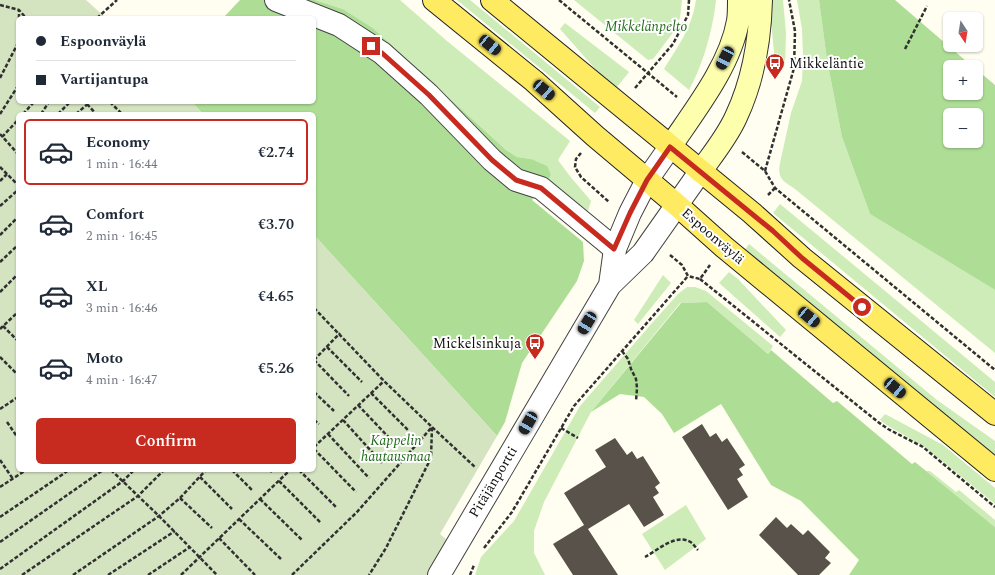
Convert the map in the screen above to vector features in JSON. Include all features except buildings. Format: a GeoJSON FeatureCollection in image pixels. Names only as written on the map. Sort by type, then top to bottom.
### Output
{"type":"FeatureCollection","features":[{"type":"Feature","properties":{"kind":"main road","name":"Espoonväylä"},"geometry":{"type":"LineString","coordinates":[[434,0],[534,81],[595,136],[677,204],[730,252],[995,470]]}},
{"type":"Feature","properties":{"kind":"main road"},"geometry":{"type":"LineString","coordinates":[[492,0],[773,231],[802,258],[995,414]]}},
{"type":"Feature","properties":{"kind":"main road"},"geometry":{"type":"LineString","coordinates":[[670,147],[705,97],[732,45],[738,21],[739,0]]}},
{"type":"Feature","properties":{"kind":"main road"},"geometry":{"type":"LineString","coordinates":[[700,172],[725,137],[736,117],[751,75],[760,26],[761,0]]}},
{"type":"Feature","properties":{"kind":"street"},"geometry":{"type":"LineString","coordinates":[[276,0],[315,16]]}},
{"type":"Feature","properties":{"kind":"street"},"geometry":{"type":"LineString","coordinates":[[316,17],[339,26],[382,53],[429,95],[492,160],[516,180],[541,188],[614,249]]}},
{"type":"Feature","properties":{"kind":"street","name":"Pitäjänportti"},"geometry":{"type":"LineString","coordinates":[[610,285],[614,249],[647,180],[670,147]]}},
{"type":"Feature","properties":{"kind":"street","name":"Pitäjänportti"},"geometry":{"type":"LineString","coordinates":[[439,575],[610,285],[643,252],[700,172]]}},
{"type":"Feature","properties":{"kind":"path"},"geometry":{"type":"LineString","coordinates":[[99,16],[118,0]]}},
{"type":"Feature","properties":{"kind":"path"},"geometry":{"type":"LineString","coordinates":[[559,0],[694,111]]}},
{"type":"Feature","properties":{"kind":"path"},"geometry":{"type":"LineString","coordinates":[[649,73],[673,44],[688,15],[689,0]]}},
{"type":"Feature","properties":{"kind":"path"},"geometry":{"type":"LineString","coordinates":[[765,171],[794,68],[795,31],[789,0]]}},
{"type":"Feature","properties":{"kind":"path"},"geometry":{"type":"LineString","coordinates":[[0,5],[19,10],[24,16]]}},
{"type":"Feature","properties":{"kind":"path"},"geometry":{"type":"LineString","coordinates":[[905,49],[927,6]]}},
{"type":"Feature","properties":{"kind":"path"},"geometry":{"type":"LineString","coordinates":[[19,10],[19,16]]}},
{"type":"Feature","properties":{"kind":"path"},"geometry":{"type":"LineString","coordinates":[[0,78],[16,47]]}},
{"type":"Feature","properties":{"kind":"path"},"geometry":{"type":"LineString","coordinates":[[0,114],[16,89]]}},
{"type":"Feature","properties":{"kind":"path"},"geometry":{"type":"LineString","coordinates":[[26,112],[32,104]]}},
{"type":"Feature","properties":{"kind":"path"},"geometry":{"type":"LineString","coordinates":[[60,112],[68,104]]}},
{"type":"Feature","properties":{"kind":"path"},"geometry":{"type":"LineString","coordinates":[[78,112],[87,104]]}},
{"type":"Feature","properties":{"kind":"path"},"geometry":{"type":"LineString","coordinates":[[112,104],[120,112]]}},
{"type":"Feature","properties":{"kind":"path"},"geometry":{"type":"LineString","coordinates":[[16,122],[1,135],[16,152]]}},
{"type":"Feature","properties":{"kind":"path"},"geometry":{"type":"LineString","coordinates":[[725,137],[765,171],[775,188],[995,370]]}},
{"type":"Feature","properties":{"kind":"path"},"geometry":{"type":"LineString","coordinates":[[0,167],[16,183]]}},
{"type":"Feature","properties":{"kind":"path"},"geometry":{"type":"LineString","coordinates":[[0,181],[7,174]]}},
{"type":"Feature","properties":{"kind":"path"},"geometry":{"type":"LineString","coordinates":[[0,206],[16,192]]}},
{"type":"Feature","properties":{"kind":"path"},"geometry":{"type":"LineString","coordinates":[[0,235],[16,219]]}},
{"type":"Feature","properties":{"kind":"path"},"geometry":{"type":"LineString","coordinates":[[0,262],[16,247]]}},
{"type":"Feature","properties":{"kind":"path"},"geometry":{"type":"LineString","coordinates":[[0,292],[16,276]]}},
{"type":"Feature","properties":{"kind":"path"},"geometry":{"type":"LineString","coordinates":[[483,549],[512,512],[574,406],[688,276]]}},
{"type":"Feature","properties":{"kind":"path"},"geometry":{"type":"LineString","coordinates":[[700,279],[878,422],[888,429],[923,447],[995,507]]}},
{"type":"Feature","properties":{"kind":"path"},"geometry":{"type":"LineString","coordinates":[[316,310],[384,381],[479,471]]}},
{"type":"Feature","properties":{"kind":"path"},"geometry":{"type":"LineString","coordinates":[[0,329],[16,314]]}},
{"type":"Feature","properties":{"kind":"path"},"geometry":{"type":"LineString","coordinates":[[4,326],[16,339]]}},
{"type":"Feature","properties":{"kind":"path"},"geometry":{"type":"LineString","coordinates":[[316,358],[340,334]]}},
{"type":"Feature","properties":{"kind":"path"},"geometry":{"type":"LineString","coordinates":[[327,347],[362,382]]}},
{"type":"Feature","properties":{"kind":"path"},"geometry":{"type":"LineString","coordinates":[[622,351],[628,359],[636,379],[638,388],[636,401]]}},
{"type":"Feature","properties":{"kind":"path"},"geometry":{"type":"LineString","coordinates":[[0,357],[16,373]]}},
{"type":"Feature","properties":{"kind":"path"},"geometry":{"type":"LineString","coordinates":[[316,362],[349,396]]}},
{"type":"Feature","properties":{"kind":"path"},"geometry":{"type":"LineString","coordinates":[[316,446],[384,381]]}},
{"type":"Feature","properties":{"kind":"path"},"geometry":{"type":"LineString","coordinates":[[371,393],[408,431]]}},
{"type":"Feature","properties":{"kind":"path"},"geometry":{"type":"LineString","coordinates":[[316,394],[334,411]]}},
{"type":"Feature","properties":{"kind":"path"},"geometry":{"type":"LineString","coordinates":[[0,409],[16,398]]}},
{"type":"Feature","properties":{"kind":"path"},"geometry":{"type":"LineString","coordinates":[[358,405],[396,445]]}},
{"type":"Feature","properties":{"kind":"path"},"geometry":{"type":"LineString","coordinates":[[343,420],[382,463]]}},
{"type":"Feature","properties":{"kind":"path"},"geometry":{"type":"LineString","coordinates":[[7,422],[16,435]]}},
{"type":"Feature","properties":{"kind":"path"},"geometry":{"type":"LineString","coordinates":[[292,575],[357,512],[432,428]]}},
{"type":"Feature","properties":{"kind":"path"},"geometry":{"type":"LineString","coordinates":[[369,575],[386,548],[431,458],[432,428]]}},
{"type":"Feature","properties":{"kind":"path"},"geometry":{"type":"LineString","coordinates":[[561,428],[578,438]]}},
{"type":"Feature","properties":{"kind":"path"},"geometry":{"type":"LineString","coordinates":[[328,434],[369,478]]}},
{"type":"Feature","properties":{"kind":"path"},"geometry":{"type":"LineString","coordinates":[[316,450],[356,492]]}},
{"type":"Feature","properties":{"kind":"path"},"geometry":{"type":"LineString","coordinates":[[0,460],[13,479]]}},
{"type":"Feature","properties":{"kind":"path"},"geometry":{"type":"LineString","coordinates":[[0,487],[23,472]]}},
{"type":"Feature","properties":{"kind":"path"},"geometry":{"type":"LineString","coordinates":[[0,517],[66,472]]}},
{"type":"Feature","properties":{"kind":"path"},"geometry":{"type":"LineString","coordinates":[[0,542],[100,472]]}},
{"type":"Feature","properties":{"kind":"path"},"geometry":{"type":"LineString","coordinates":[[113,472],[175,531],[217,575]]}},
{"type":"Feature","properties":{"kind":"path"},"geometry":{"type":"LineString","coordinates":[[0,569],[123,481],[132,472]]}},
{"type":"Feature","properties":{"kind":"path"},"geometry":{"type":"LineString","coordinates":[[22,575],[138,496],[162,472]]}},
{"type":"Feature","properties":{"kind":"path"},"geometry":{"type":"LineString","coordinates":[[73,575],[159,516],[180,498],[204,472]]}},
{"type":"Feature","properties":{"kind":"path"},"geometry":{"type":"LineString","coordinates":[[234,472],[253,491]]}},
{"type":"Feature","properties":{"kind":"path"},"geometry":{"type":"LineString","coordinates":[[181,575],[199,556],[288,472]]}},
{"type":"Feature","properties":{"kind":"path"},"geometry":{"type":"LineString","coordinates":[[301,472],[337,508]]}},
{"type":"Feature","properties":{"kind":"path"},"geometry":{"type":"LineString","coordinates":[[200,477],[232,510]]}},
{"type":"Feature","properties":{"kind":"path"},"geometry":{"type":"LineString","coordinates":[[279,481],[320,523]]}},
{"type":"Feature","properties":{"kind":"path"},"geometry":{"type":"LineString","coordinates":[[180,498],[212,528]]}},
{"type":"Feature","properties":{"kind":"path"},"geometry":{"type":"LineString","coordinates":[[260,499],[302,540]]}},
{"type":"Feature","properties":{"kind":"path"},"geometry":{"type":"LineString","coordinates":[[239,519],[282,560]]}},
{"type":"Feature","properties":{"kind":"path"},"geometry":{"type":"LineString","coordinates":[[108,575],[175,531]]}},
{"type":"Feature","properties":{"kind":"path"},"geometry":{"type":"LineString","coordinates":[[219,538],[254,575]]}},
{"type":"Feature","properties":{"kind":"path"},"geometry":{"type":"LineString","coordinates":[[646,557],[668,543],[682,539],[692,542],[698,550]]}},
{"type":"Feature","properties":{"kind":"path"},"geometry":{"type":"LineString","coordinates":[[148,575],[190,546]]}},
{"type":"Feature","properties":{"kind":"path"},"geometry":{"type":"LineString","coordinates":[[470,575],[475,562]]}},
{"type":"Feature","properties":{"kind":"green space","name":"Kappelin hautausmaa"},"geometry":{"type":"Polygon","coordinates":[[[0,0],[86,0],[104,16],[16,16],[16,104],[194,104],[201,112],[16,112],[16,472],[316,472],[316,237],[497,436],[440,534],[447,540],[427,575],[0,575],[0,0]]]}},
{"type":"Feature","properties":{"kind":"green space"},"geometry":{"type":"Polygon","coordinates":[[[240,0],[315,0],[343,9],[373,28],[506,150],[517,157],[531,159],[547,166],[551,175],[532,200],[583,242],[584,261],[577,281],[522,363],[505,422],[497,436],[316,237],[316,112],[201,112],[194,104],[316,104],[316,16],[225,16],[240,0]]]}},
{"type":"Feature","properties":{"kind":"green space"},"geometry":{"type":"Polygon","coordinates":[[[315,0],[400,0],[447,41],[570,141],[558,160],[591,201],[588,211],[548,180],[551,174],[531,159],[517,157],[506,150],[373,28],[343,9],[315,0]]]}},
{"type":"Feature","properties":{"kind":"green space"},"geometry":{"type":"Polygon","coordinates":[[[457,0],[470,0],[600,107],[595,113],[457,0]]]}},
{"type":"Feature","properties":{"kind":"green space","name":"Mikkelänpelto"},"geometry":{"type":"Polygon","coordinates":[[[574,0],[682,0],[680,18],[672,34],[653,59],[648,60],[574,0]]]}},
{"type":"Feature","properties":{"kind":"green space"},"geometry":{"type":"Polygon","coordinates":[[[696,0],[716,0],[707,46],[699,69],[689,90],[664,69],[688,28],[696,0]]]}},
{"type":"Feature","properties":{"kind":"green space"},"geometry":{"type":"Polygon","coordinates":[[[769,0],[783,0],[786,33],[785,65],[775,62],[769,0]]]}},
{"type":"Feature","properties":{"kind":"green space"},"geometry":{"type":"Polygon","coordinates":[[[797,0],[819,0],[827,60],[842,137],[870,214],[995,290],[995,353],[784,181],[780,176],[779,168],[791,113],[802,81],[802,29],[797,0]]]}},
{"type":"Feature","properties":{"kind":"green space"},"geometry":{"type":"Polygon","coordinates":[[[819,0],[895,0],[943,41],[943,52],[956,52],[965,60],[943,60],[943,100],[983,100],[983,75],[995,85],[995,290],[870,214],[842,137],[827,60],[819,0]]]}},
{"type":"Feature","properties":{"kind":"green space"},"geometry":{"type":"Polygon","coordinates":[[[565,23],[629,72],[617,87],[598,72],[560,29],[565,23]]]}},
{"type":"Feature","properties":{"kind":"green space"},"geometry":{"type":"Polygon","coordinates":[[[780,204],[995,382],[995,397],[773,213],[780,204]]]}},
{"type":"Feature","properties":{"kind":"green space"},"geometry":{"type":"Polygon","coordinates":[[[749,244],[937,400],[995,441],[995,456],[744,251],[749,244]]]}},
{"type":"Feature","properties":{"kind":"green space"},"geometry":{"type":"Polygon","coordinates":[[[729,272],[738,279],[786,330],[780,337],[719,283],[729,272]]]}},
{"type":"Feature","properties":{"kind":"green space"},"geometry":{"type":"Polygon","coordinates":[[[663,275],[671,283],[638,324],[634,320],[663,275]]]}},
{"type":"Feature","properties":{"kind":"green space"},"geometry":{"type":"Polygon","coordinates":[[[687,287],[695,287],[706,291],[773,346],[768,354],[707,302],[680,303],[591,412],[544,502],[534,531],[534,553],[545,575],[475,575],[481,557],[514,521],[580,406],[678,294],[687,287]]]}},
{"type":"Feature","properties":{"kind":"green space"},"geometry":{"type":"Polygon","coordinates":[[[707,302],[768,354],[771,350],[833,403],[837,401],[912,464],[915,462],[995,527],[995,575],[849,575],[859,560],[801,501],[771,485],[721,404],[674,433],[662,414],[644,397],[620,394],[591,412],[681,303],[707,302]]]}},
{"type":"Feature","properties":{"kind":"green space"},"geometry":{"type":"Polygon","coordinates":[[[885,414],[943,445],[995,488],[995,504],[925,447],[880,420],[885,414]]]}},
{"type":"Feature","properties":{"kind":"green space"},"geometry":{"type":"Polygon","coordinates":[[[926,471],[930,471],[956,492],[959,490],[995,520],[995,527],[926,471]]]}},
{"type":"Feature","properties":{"kind":"green space"},"geometry":{"type":"Polygon","coordinates":[[[686,505],[706,539],[665,570],[642,534],[686,505]]]}},
{"type":"Feature","properties":{"kind":"place","name":"Mikkeläntie"},"geometry":{"type":"Point","coordinates":[775,80]}},
{"type":"Feature","properties":{"kind":"place","name":"Mickelsinkuja"},"geometry":{"type":"Point","coordinates":[535,360]}},
{"type":"Feature","properties":{"kind":"route"},"geometry":{"type":"LineString","coordinates":[[371,46],[382,53],[429,95],[492,160],[516,180],[541,188],[614,249],[647,180],[670,147],[773,231],[802,258],[862,307]]}}]}
